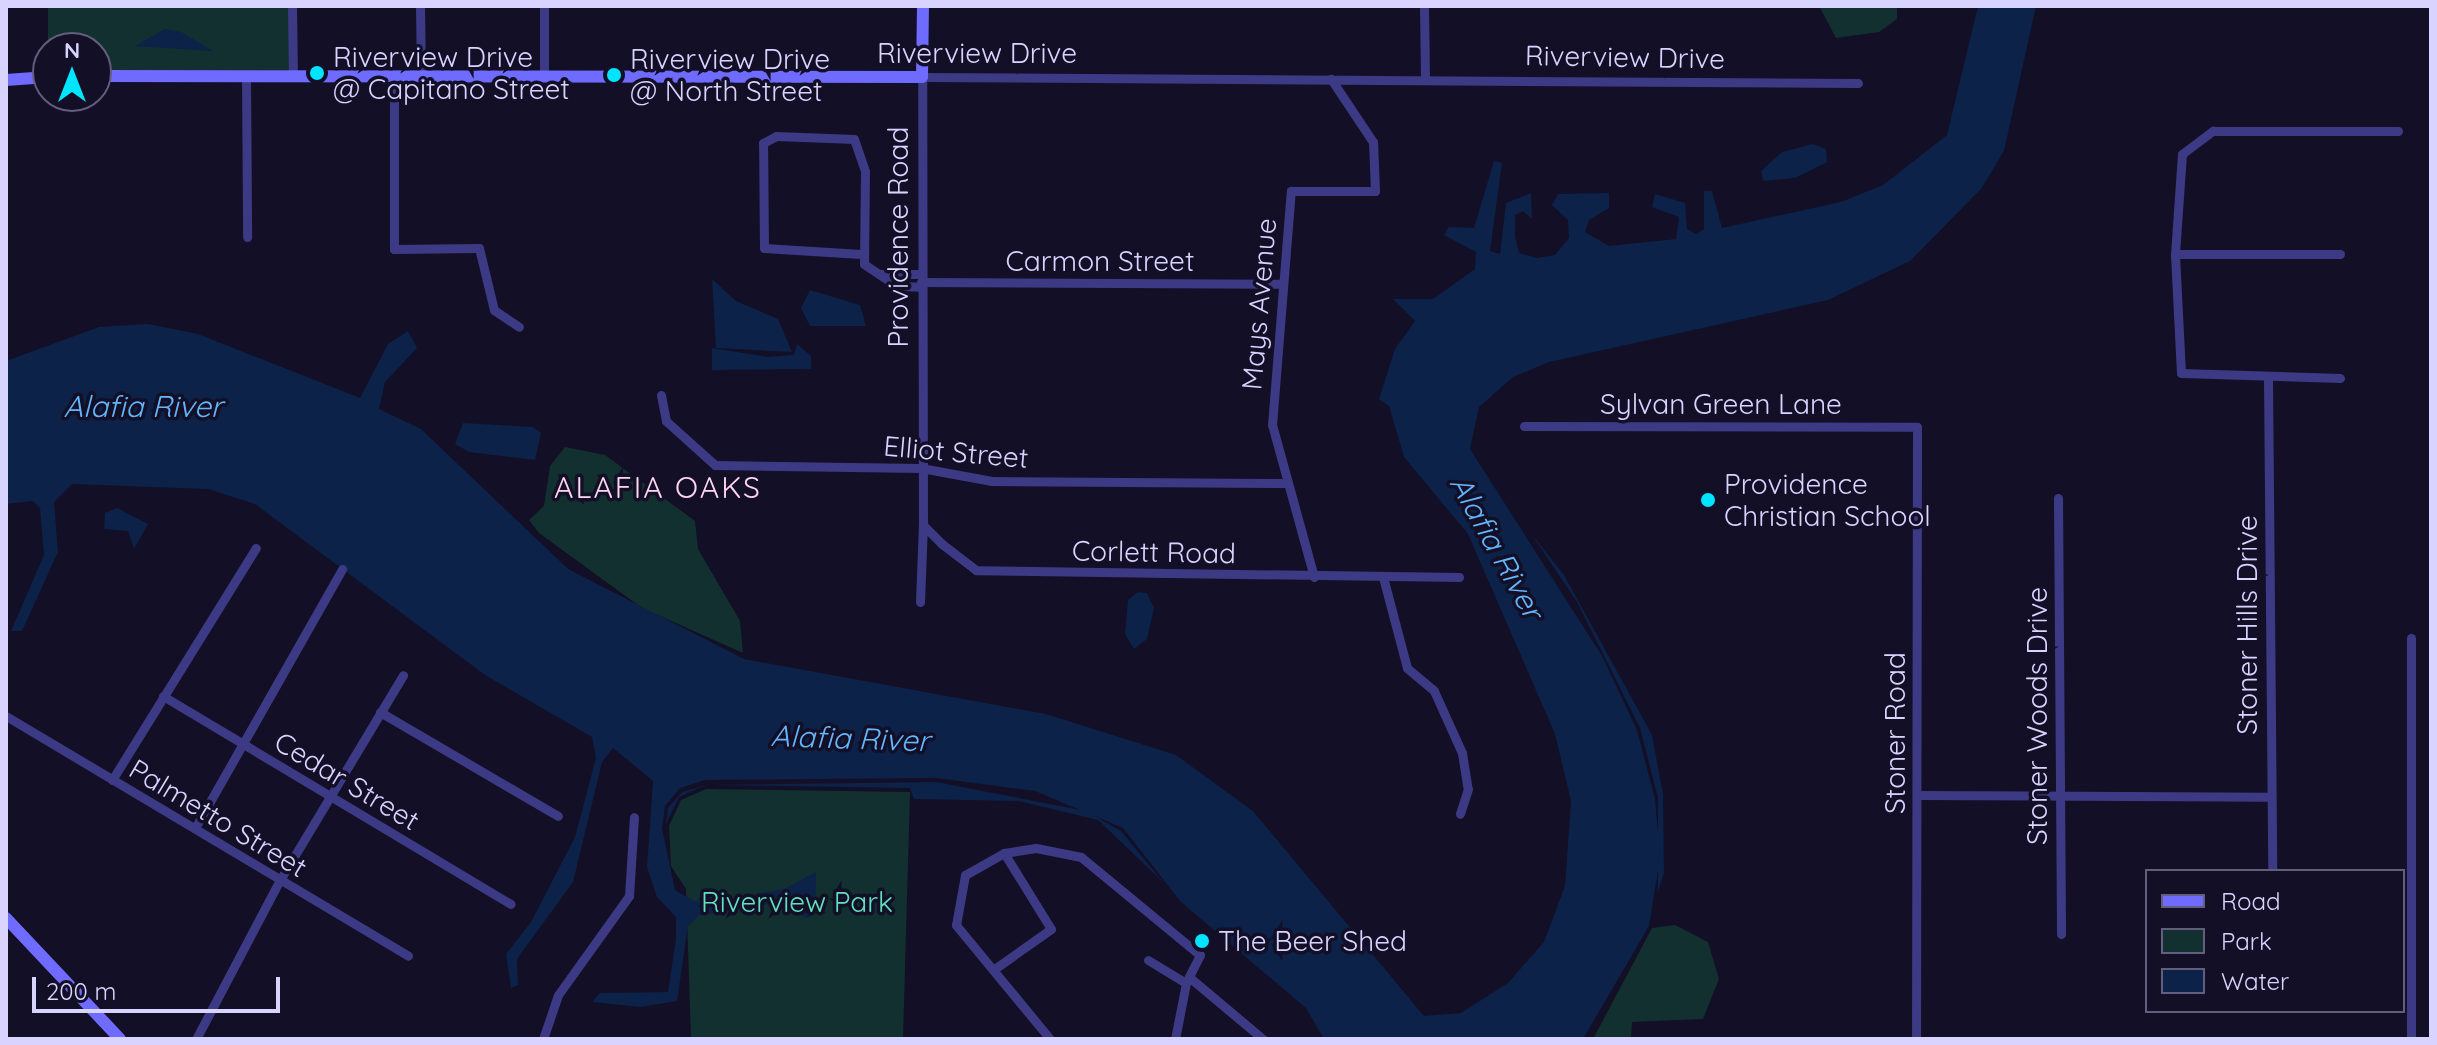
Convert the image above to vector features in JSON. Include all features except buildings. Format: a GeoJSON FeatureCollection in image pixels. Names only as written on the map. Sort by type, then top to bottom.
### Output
{"type":"FeatureCollection","features":[{"type":"Feature","properties":{"kind":"street"},"geometry":{"type":"LineString","coordinates":[[292,6],[293,75]]}},
{"type":"Feature","properties":{"kind":"street"},"geometry":{"type":"LineString","coordinates":[[420,6],[421,76]]}},
{"type":"Feature","properties":{"kind":"street"},"geometry":{"type":"LineString","coordinates":[[544,6],[544,76]]}},
{"type":"Feature","properties":{"kind":"street","name":"Providence Road"},"geometry":{"type":"LineString","coordinates":[[921,468],[923,6]]}},
{"type":"Feature","properties":{"kind":"street"},"geometry":{"type":"LineString","coordinates":[[1424,6],[1425,79]]}},
{"type":"Feature","properties":{"kind":"street"},"geometry":{"type":"LineString","coordinates":[[6,74],[32,75]]}},
{"type":"Feature","properties":{"kind":"street"},"geometry":{"type":"LineString","coordinates":[[246,75],[247,237]]}},
{"type":"Feature","properties":{"kind":"street","name":"Riverview Drive"},"geometry":{"type":"LineString","coordinates":[[112,76],[1858,83]]}},
{"type":"Feature","properties":{"kind":"street"},"geometry":{"type":"LineString","coordinates":[[394,76],[394,249],[479,248],[494,310],[519,327]]}},
{"type":"Feature","properties":{"kind":"street"},"geometry":{"type":"LineString","coordinates":[[6,80],[32,78]]}},
{"type":"Feature","properties":{"kind":"street","name":"Mays Avenue"},"geometry":{"type":"LineString","coordinates":[[1314,577],[1285,483],[1272,425],[1279,284],[1291,191],[1375,191],[1373,142],[1331,79]]}},
{"type":"Feature","properties":{"kind":"street"},"geometry":{"type":"LineString","coordinates":[[2340,378],[2181,373],[2175,254],[2182,154],[2198,137],[2398,131]]}},
{"type":"Feature","properties":{"kind":"street"},"geometry":{"type":"LineString","coordinates":[[776,136],[843,136],[859,144],[861,254],[764,248],[763,143],[776,136]]}},
{"type":"Feature","properties":{"kind":"street","name":"Carmon Street"},"geometry":{"type":"LineString","coordinates":[[861,254],[876,274],[921,281],[1279,284]]}},
{"type":"Feature","properties":{"kind":"street"},"geometry":{"type":"LineString","coordinates":[[2175,254],[2340,254]]}},
{"type":"Feature","properties":{"kind":"street","name":"Stoner Hills Drive"},"geometry":{"type":"LineString","coordinates":[[2268,378],[2272,869]]}},
{"type":"Feature","properties":{"kind":"street","name":"Elliot Street"},"geometry":{"type":"LineString","coordinates":[[661,395],[666,421],[715,465],[921,468],[992,481],[1285,483]]}},
{"type":"Feature","properties":{"kind":"street","name":"Sylvan Green Lane"},"geometry":{"type":"LineString","coordinates":[[1524,426],[1917,427]]}},
{"type":"Feature","properties":{"kind":"street","name":"Stoner Road"},"geometry":{"type":"LineString","coordinates":[[1916,1039],[1917,427]]}},
{"type":"Feature","properties":{"kind":"street"},"geometry":{"type":"LineString","coordinates":[[920,602],[923,525],[921,468]]}},
{"type":"Feature","properties":{"kind":"street","name":"Stoner Woods Drive"},"geometry":{"type":"LineString","coordinates":[[2058,498],[2061,934]]}},
{"type":"Feature","properties":{"kind":"street","name":"Corlett Road"},"geometry":{"type":"LineString","coordinates":[[923,525],[976,570],[1459,577]]}},
{"type":"Feature","properties":{"kind":"street"},"geometry":{"type":"LineString","coordinates":[[112,780],[256,548]]}},
{"type":"Feature","properties":{"kind":"street"},"geometry":{"type":"LineString","coordinates":[[195,828],[342,569]]}},
{"type":"Feature","properties":{"kind":"street"},"geometry":{"type":"LineString","coordinates":[[1383,577],[1407,668],[1434,691],[1462,753],[1468,789],[1460,814]]}},
{"type":"Feature","properties":{"kind":"street"},"geometry":{"type":"LineString","coordinates":[[2411,638],[2411,1039]]}},
{"type":"Feature","properties":{"kind":"street"},"geometry":{"type":"LineString","coordinates":[[196,1039],[280,880],[403,675]]}},
{"type":"Feature","properties":{"kind":"street","name":"Cedar Street"},"geometry":{"type":"LineString","coordinates":[[163,696],[510,904]]}},
{"type":"Feature","properties":{"kind":"street"},"geometry":{"type":"LineString","coordinates":[[380,712],[558,816]]}},
{"type":"Feature","properties":{"kind":"street","name":"Palmetto Street"},"geometry":{"type":"LineString","coordinates":[[6,716],[408,956]]}},
{"type":"Feature","properties":{"kind":"street"},"geometry":{"type":"LineString","coordinates":[[1917,795],[2269,797]]}},
{"type":"Feature","properties":{"kind":"street"},"geometry":{"type":"LineString","coordinates":[[543,1039],[558,995],[629,896],[634,817]]}},
{"type":"Feature","properties":{"kind":"street"},"geometry":{"type":"LineString","coordinates":[[1050,1039],[956,925],[958,899],[965,875],[1004,853],[1036,848],[1081,857],[1200,955],[1187,980],[1175,1039]]}},
{"type":"Feature","properties":{"kind":"street"},"geometry":{"type":"LineString","coordinates":[[993,970],[1051,929],[1004,853]]}},
{"type":"Feature","properties":{"kind":"street"},"geometry":{"type":"LineString","coordinates":[[6,918],[120,1039]]}},
{"type":"Feature","properties":{"kind":"street"},"geometry":{"type":"LineString","coordinates":[[1148,960],[1187,980],[1263,1039]]}},
{"type":"Feature","properties":{"kind":"green space"},"geometry":{"type":"Polygon","coordinates":[[[48,6],[289,6],[289,70],[112,70],[112,32],[48,32],[48,6]]]}},
{"type":"Feature","properties":{"kind":"green space"},"geometry":{"type":"Polygon","coordinates":[[[1819,6],[1897,6],[1897,19],[1879,32],[1836,38],[1819,6]]]}},
{"type":"Feature","properties":{"kind":"green space"},"geometry":{"type":"Polygon","coordinates":[[[565,447],[605,455],[695,521],[698,549],[740,621],[743,653],[642,608],[539,533],[529,520],[544,506],[550,466],[565,447]]]}},
{"type":"Feature","properties":{"kind":"green space","name":"Riverview Park"},"geometry":{"type":"Polygon","coordinates":[[[706,789],[910,792],[903,1039],[691,1039],[686,889],[671,866],[669,826],[681,800],[706,789]]]}},
{"type":"Feature","properties":{"kind":"green space"},"geometry":{"type":"Polygon","coordinates":[[[1675,925],[1708,942],[1719,979],[1703,1019],[1632,1022],[1631,1039],[1593,1039],[1652,928],[1675,925]]]}},
{"type":"Feature","properties":{"kind":"water","name":"Alafia River"},"geometry":{"type":"Polygon","coordinates":[[[1978,6],[2036,6],[2004,151],[1981,189],[1910,261],[1828,300],[1549,362],[1513,377],[1479,407],[1470,449],[1602,656],[1637,730],[1655,799],[1660,858],[1649,926],[1583,1039],[1324,1039],[1306,1008],[1181,902],[1123,828],[1035,791],[936,778],[705,780],[680,788],[665,806],[662,828],[675,890],[694,901],[717,901],[784,889],[816,872],[815,914],[807,918],[774,903],[698,916],[688,926],[677,1001],[641,1007],[592,1002],[600,993],[668,992],[676,939],[676,917],[657,897],[647,867],[653,781],[613,748],[602,762],[573,882],[517,959],[518,985],[511,988],[506,954],[531,922],[575,837],[596,758],[592,737],[485,675],[255,504],[208,489],[72,484],[54,502],[58,552],[22,631],[11,631],[44,555],[40,508],[33,501],[6,504],[6,361],[99,327],[148,324],[198,334],[360,398],[388,344],[408,331],[417,348],[385,382],[379,409],[421,429],[568,569],[744,659],[1046,714],[1176,755],[1253,811],[1424,1016],[1461,1013],[1508,983],[1544,942],[1565,886],[1571,801],[1555,734],[1468,534],[1404,457],[1389,406],[1379,399],[1395,349],[1415,321],[1393,299],[1433,299],[1475,269],[1476,252],[1444,235],[1449,227],[1474,228],[1494,161],[1502,163],[1490,251],[1500,254],[1506,203],[1531,193],[1532,219],[1523,211],[1515,215],[1515,236],[1519,253],[1537,258],[1555,255],[1569,238],[1568,220],[1552,205],[1558,194],[1609,193],[1609,208],[1589,220],[1585,232],[1609,246],[1676,239],[1679,217],[1652,207],[1655,194],[1685,203],[1687,229],[1696,234],[1704,229],[1704,191],[1712,191],[1722,228],[1841,202],[1883,185],[1947,135],[1978,6]]]}},
{"type":"Feature","properties":{"kind":"water"},"geometry":{"type":"Polygon","coordinates":[[[165,29],[181,32],[213,51],[135,46],[165,29]]]}},
{"type":"Feature","properties":{"kind":"water"},"geometry":{"type":"Polygon","coordinates":[[[1813,144],[1826,149],[1827,162],[1795,178],[1763,181],[1761,171],[1782,152],[1813,144]]]}},
{"type":"Feature","properties":{"kind":"water"},"geometry":{"type":"Polygon","coordinates":[[[712,279],[736,301],[778,319],[792,352],[716,348],[712,279]]]}},
{"type":"Feature","properties":{"kind":"water"},"geometry":{"type":"Polygon","coordinates":[[[810,290],[860,305],[866,326],[810,326],[801,308],[810,290]]]}},
{"type":"Feature","properties":{"kind":"water"},"geometry":{"type":"Polygon","coordinates":[[[797,344],[811,356],[811,369],[712,370],[712,348],[768,357],[794,355],[797,344]]]}},
{"type":"Feature","properties":{"kind":"water"},"geometry":{"type":"Polygon","coordinates":[[[463,423],[533,427],[541,433],[535,460],[469,452],[455,444],[463,423]]]}},
{"type":"Feature","properties":{"kind":"water"},"geometry":{"type":"Polygon","coordinates":[[[117,508],[148,524],[134,549],[128,531],[104,529],[105,513],[117,508]]]}},
{"type":"Feature","properties":{"kind":"water"},"geometry":{"type":"Polygon","coordinates":[[[1530,532],[1564,575],[1652,735],[1663,794],[1664,873],[1658,892],[1658,798],[1640,728],[1577,602],[1530,532]]]}},
{"type":"Feature","properties":{"kind":"water"},"geometry":{"type":"Polygon","coordinates":[[[1138,592],[1147,593],[1154,608],[1147,639],[1134,649],[1125,634],[1128,600],[1138,592]]]}},
{"type":"Feature","properties":{"kind":"water"},"geometry":{"type":"Polygon","coordinates":[[[936,782],[1086,811],[1121,831],[1163,882],[1098,820],[1019,801],[914,799],[910,788],[706,785],[936,782]]]}},
{"type":"Feature","properties":{"kind":"water"},"geometry":{"type":"Polygon","coordinates":[[[706,785],[679,797],[666,824],[668,808],[682,792],[706,785]]]}},
{"type":"Feature","properties":{"kind":"place","name":"Riverview Drive @ Capitano Street"},"geometry":{"type":"Point","coordinates":[317,73]}},
{"type":"Feature","properties":{"kind":"place","name":"Riverview Drive @ North Street"},"geometry":{"type":"Point","coordinates":[614,75]}},
{"type":"Feature","properties":{"kind":"place","name":"Providence Christian School"},"geometry":{"type":"Point","coordinates":[1708,500]}},
{"type":"Feature","properties":{"kind":"place","name":"The Beer Shed"},"geometry":{"type":"Point","coordinates":[1202,941]}},
{"type":"Feature","properties":{"kind":"district","name":"ALAFIA OAKS"},"geometry":{"type":"Point","coordinates":[658,487]}}]}
